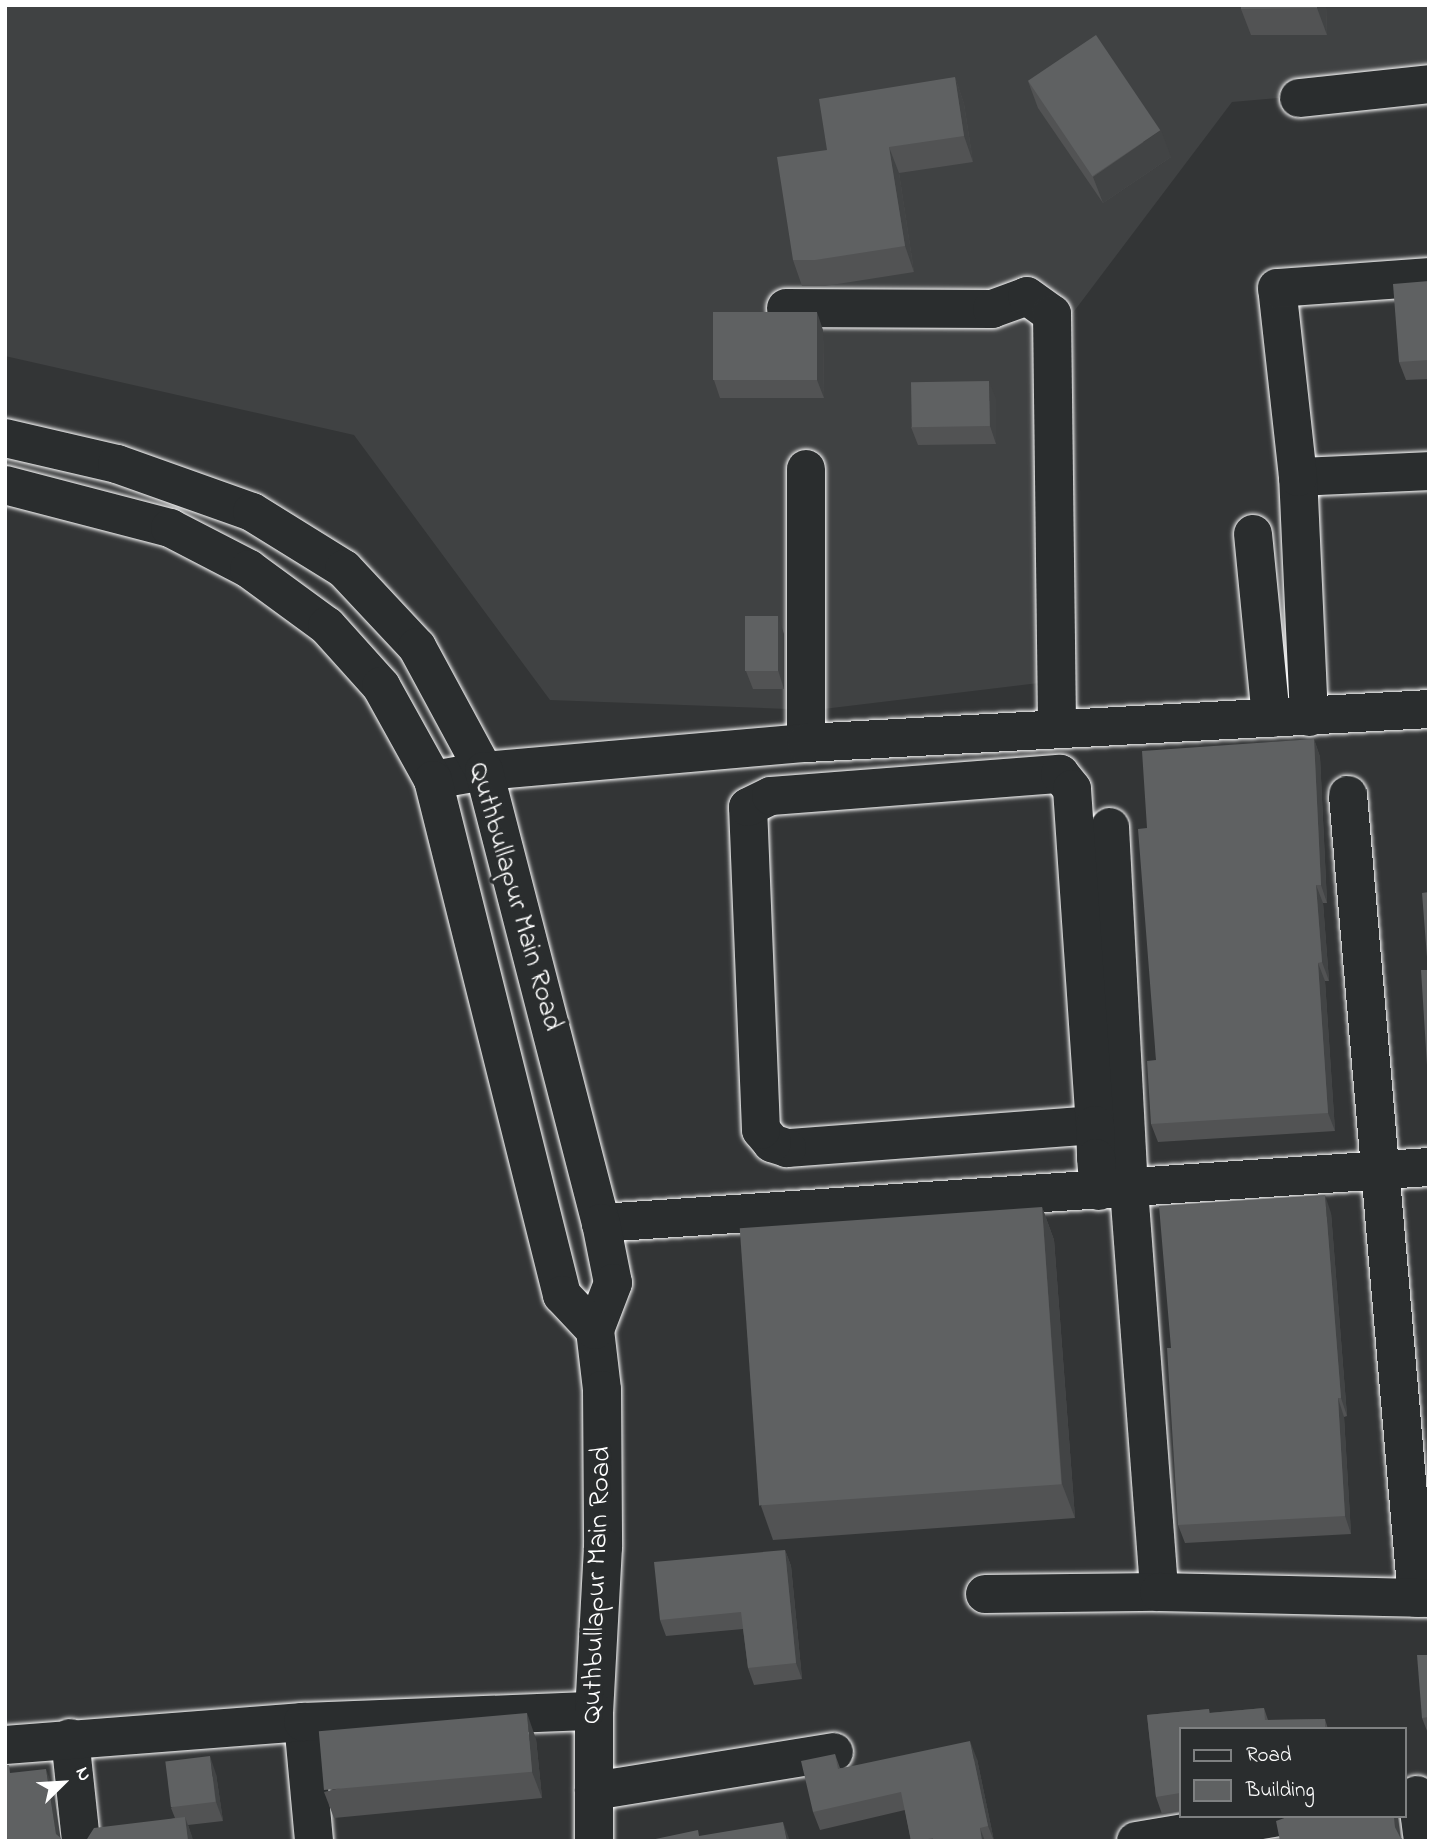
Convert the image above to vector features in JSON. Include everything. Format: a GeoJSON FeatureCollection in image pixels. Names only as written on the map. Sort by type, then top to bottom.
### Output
{"type":"FeatureCollection","features":[{"type":"Feature","properties":{"kind":"street"},"geometry":{"type":"LineString","coordinates":[[1299,98],[1429,84]]}},
{"type":"Feature","properties":{"kind":"street"},"geometry":{"type":"LineString","coordinates":[[1309,717],[1298,477],[1276,288],[1429,277]]}},
{"type":"Feature","properties":{"kind":"street"},"geometry":{"type":"LineString","coordinates":[[786,308],[992,309],[1027,296],[1052,314],[1056,729]]}},
{"type":"Feature","properties":{"kind":"street","name":"Quthbullapur Main Road"},"geometry":{"type":"LineString","coordinates":[[5,438],[117,464],[252,512],[344,569],[417,648],[484,771],[601,1223],[613,1283],[595,1330],[602,1390],[603,1547],[594,1712],[594,1841]]}},
{"type":"Feature","properties":{"kind":"street"},"geometry":{"type":"LineString","coordinates":[[806,469],[806,743]]}},
{"type":"Feature","properties":{"kind":"street"},"geometry":{"type":"LineString","coordinates":[[1298,477],[1429,471]]}},
{"type":"Feature","properties":{"kind":"street","name":"Quthbullapur Main Road"},"geometry":{"type":"LineString","coordinates":[[5,485],[170,528],[249,569],[327,626],[381,686],[433,780],[562,1295],[595,1330]]}},
{"type":"Feature","properties":{"kind":"street"},"geometry":{"type":"LineString","coordinates":[[1253,534],[1271,718]]}},
{"type":"Feature","properties":{"kind":"street"},"geometry":{"type":"LineString","coordinates":[[433,780],[484,771],[806,743],[1429,709]]}},
{"type":"Feature","properties":{"kind":"street"},"geometry":{"type":"LineString","coordinates":[[1095,1125],[787,1148],[772,1143],[761,1130],[748,807],[771,796],[1060,774],[1072,789],[1095,1125],[1114,1190]]}},
{"type":"Feature","properties":{"kind":"street"},"geometry":{"type":"LineString","coordinates":[[985,1594],[1159,1592],[1423,1598],[1380,1169],[1348,795]]}},
{"type":"Feature","properties":{"kind":"street"},"geometry":{"type":"LineString","coordinates":[[1110,827],[1114,1190],[1159,1592]]}},
{"type":"Feature","properties":{"kind":"street"},"geometry":{"type":"LineString","coordinates":[[601,1223],[1429,1167]]}},
{"type":"Feature","properties":{"kind":"street"},"geometry":{"type":"LineString","coordinates":[[5,1745],[70,1738],[303,1723],[594,1712]]}},
{"type":"Feature","properties":{"kind":"street"},"geometry":{"type":"LineString","coordinates":[[303,1723],[314,1841]]}},
{"type":"Feature","properties":{"kind":"street"},"geometry":{"type":"LineString","coordinates":[[70,1738],[81,1841]]}},
{"type":"Feature","properties":{"kind":"street"},"geometry":{"type":"LineString","coordinates":[[594,1791],[834,1752]]}},
{"type":"Feature","properties":{"kind":"street"},"geometry":{"type":"LineString","coordinates":[[1417,1795],[1423,1841]]}},
{"type":"Feature","properties":{"kind":"street"},"geometry":{"type":"LineString","coordinates":[[1136,1841],[1274,1818]]}},
{"type":"Feature","properties":{"kind":"shaded area"},"geometry":{"type":"Polygon","coordinates":[[[5,5],[1429,5],[1429,85],[1232,102],[1072,314],[1047,682],[815,710],[550,700],[354,435],[5,356],[5,5]]]}},
{"type":"Feature","properties":{"kind":"building"},"geometry":{"type":"Polygon","coordinates":[[[1241,5],[1317,5],[1317,8],[1241,9],[1241,5]]]}},
{"type":"Feature","properties":{"kind":"building"},"geometry":{"type":"Polygon","coordinates":[[[1096,35],[1160,130],[1092,176],[1028,81],[1096,35]]]}},
{"type":"Feature","properties":{"kind":"building"},"geometry":{"type":"Polygon","coordinates":[[[955,77],[964,136],[889,147],[905,246],[815,260],[793,260],[777,157],[827,150],[819,99],[955,77]]]}},
{"type":"Feature","properties":{"kind":"building"},"geometry":{"type":"Polygon","coordinates":[[[1429,281],[1429,360],[1399,362],[1393,284],[1429,281]]]}},
{"type":"Feature","properties":{"kind":"building"},"geometry":{"type":"Polygon","coordinates":[[[713,312],[817,312],[817,380],[713,380],[713,312]]]}},
{"type":"Feature","properties":{"kind":"building"},"geometry":{"type":"Polygon","coordinates":[[[989,381],[990,426],[912,427],[911,382],[989,381]]]}},
{"type":"Feature","properties":{"kind":"building"},"geometry":{"type":"Polygon","coordinates":[[[745,616],[778,616],[778,671],[745,671],[745,616]]]}},
{"type":"Feature","properties":{"kind":"building"},"geometry":{"type":"Polygon","coordinates":[[[1314,739],[1321,885],[1316,885],[1322,962],[1318,963],[1328,1113],[1151,1124],[1147,1061],[1156,1060],[1138,829],[1147,828],[1142,751],[1314,739]]]}},
{"type":"Feature","properties":{"kind":"building"},"geometry":{"type":"Polygon","coordinates":[[[1429,892],[1429,1097],[1421,970],[1428,970],[1422,893],[1429,892]]]}},
{"type":"Feature","properties":{"kind":"building"},"geometry":{"type":"Polygon","coordinates":[[[1325,1195],[1341,1398],[1338,1398],[1345,1516],[1178,1525],[1167,1348],[1171,1348],[1159,1206],[1325,1195]]]}},
{"type":"Feature","properties":{"kind":"building"},"geometry":{"type":"Polygon","coordinates":[[[1042,1207],[1061,1484],[759,1505],[740,1228],[1042,1207]]]}},
{"type":"Feature","properties":{"kind":"building"},"geometry":{"type":"Polygon","coordinates":[[[785,1550],[796,1663],[748,1668],[741,1612],[660,1620],[654,1562],[785,1550]]]}},
{"type":"Feature","properties":{"kind":"building"},"geometry":{"type":"Polygon","coordinates":[[[1417,1655],[1429,1655],[1429,1717],[1422,1718],[1417,1655]]]}},
{"type":"Feature","properties":{"kind":"building"},"geometry":{"type":"Polygon","coordinates":[[[1264,1708],[1265,1720],[1325,1719],[1325,1727],[1178,1727],[1178,1793],[1156,1797],[1147,1715],[1209,1709],[1209,1713],[1264,1708]]]}},
{"type":"Feature","properties":{"kind":"building"},"geometry":{"type":"Polygon","coordinates":[[[527,1713],[532,1772],[324,1790],[319,1731],[527,1713]]]}},
{"type":"Feature","properties":{"kind":"building"},"geometry":{"type":"Polygon","coordinates":[[[970,1741],[988,1826],[980,1828],[982,1841],[933,1841],[933,1838],[911,1841],[901,1792],[813,1812],[801,1761],[835,1754],[838,1769],[970,1741]]]}},
{"type":"Feature","properties":{"kind":"building"},"geometry":{"type":"Polygon","coordinates":[[[210,1756],[216,1802],[171,1807],[165,1761],[210,1756]]]}},
{"type":"Feature","properties":{"kind":"building"},"geometry":{"type":"Polygon","coordinates":[[[5,1765],[9,1765],[10,1773],[46,1769],[56,1834],[64,1841],[5,1841],[5,1765]]]}},
{"type":"Feature","properties":{"kind":"building"},"geometry":{"type":"Polygon","coordinates":[[[185,1817],[188,1841],[82,1841],[87,1839],[94,1828],[185,1817]]]}},
{"type":"Feature","properties":{"kind":"building"},"geometry":{"type":"Polygon","coordinates":[[[1284,1818],[1394,1818],[1395,1827],[1405,1841],[1280,1841],[1276,1821],[1284,1818]]]}},
{"type":"Feature","properties":{"kind":"building"},"geometry":{"type":"Polygon","coordinates":[[[783,1822],[787,1841],[646,1841],[698,1830],[699,1836],[783,1822]]]}}]}
